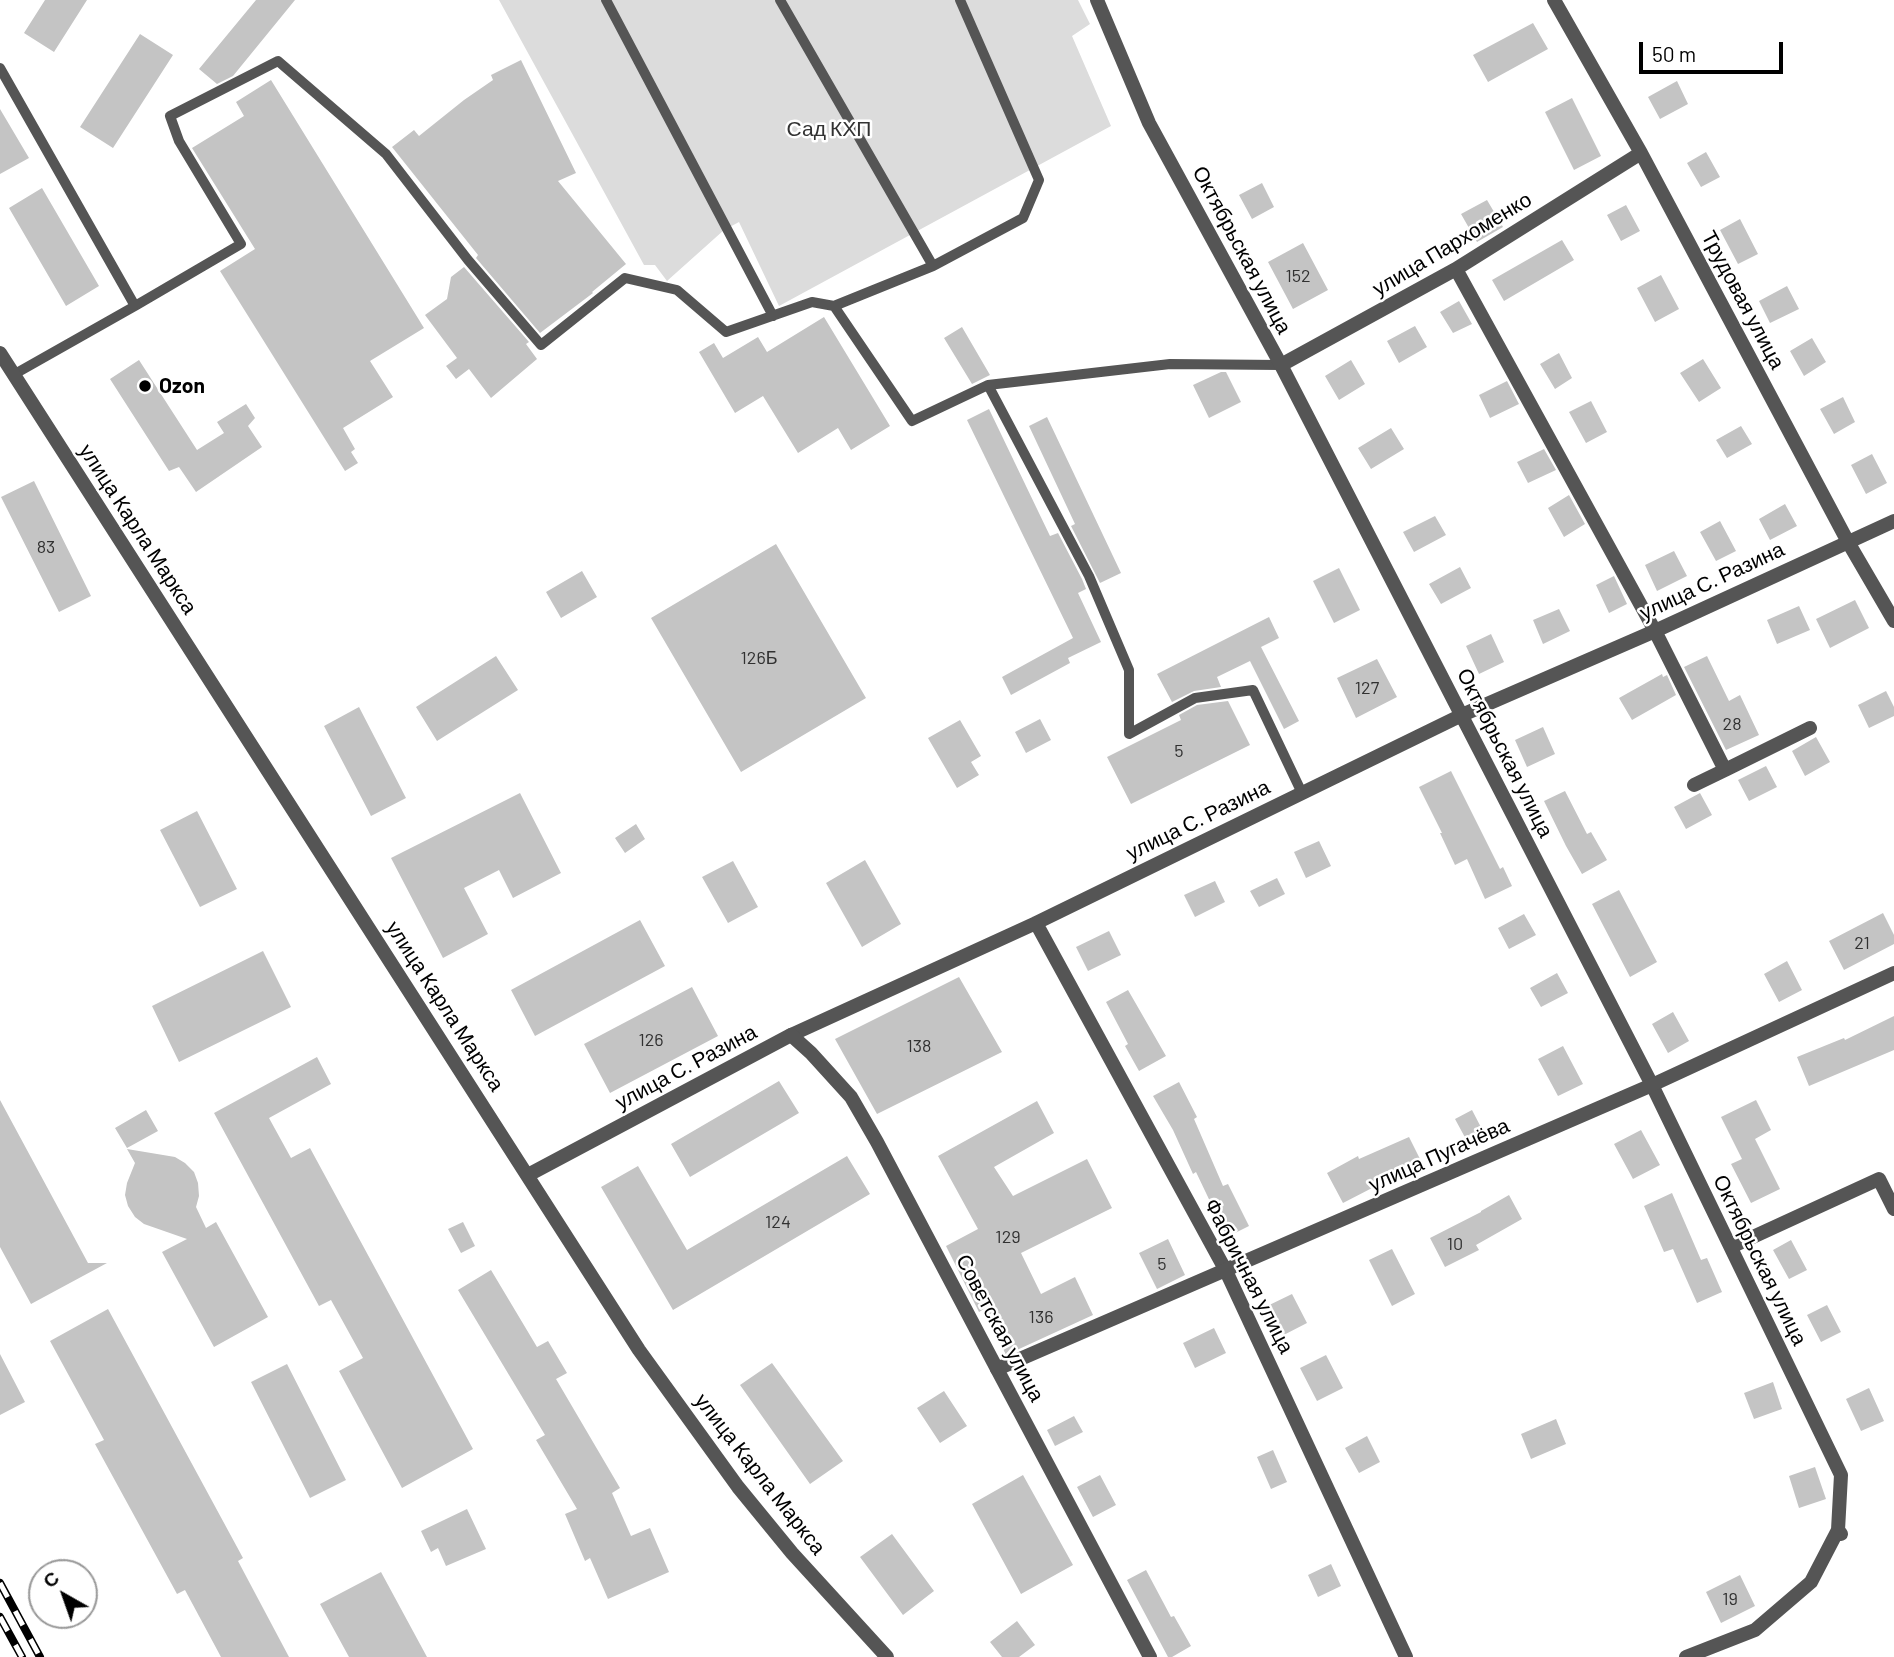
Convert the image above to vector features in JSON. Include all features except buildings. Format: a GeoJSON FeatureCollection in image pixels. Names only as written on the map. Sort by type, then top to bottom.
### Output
{"type":"FeatureCollection","features":[{"type":"Feature","properties":{"kind":"street","name":"Октябрьская улица"},"geometry":{"type":"LineString","coordinates":[[1097,0],[1149,123],[1281,365],[1652,1085],[1841,1475],[1841,1534],[1811,1582],[1755,1630],[1686,1657]]}},
{"type":"Feature","properties":{"kind":"street","name":"Трудовая улица"},"geometry":{"type":"LineString","coordinates":[[1554,0],[1641,153],[1848,542],[1894,621]]}},
{"type":"Feature","properties":{"kind":"street","name":"улица Пархоменко"},"geometry":{"type":"LineString","coordinates":[[1281,365],[1456,269],[1641,153]]}},
{"type":"Feature","properties":{"kind":"street"},"geometry":{"type":"LineString","coordinates":[[1456,269],[1656,631],[1725,770]]}},
{"type":"Feature","properties":{"kind":"street","name":"улица Карла Маркса"},"geometry":{"type":"LineString","coordinates":[[0,353],[639,1350],[738,1487],[792,1553],[887,1657]]}},
{"type":"Feature","properties":{"kind":"street","name":"улица С. Разина"},"geometry":{"type":"LineString","coordinates":[[528,1175],[791,1035],[1035,923],[1462,715],[1656,631],[1894,521]]}},
{"type":"Feature","properties":{"kind":"street"},"geometry":{"type":"LineString","coordinates":[[1694,785],[1810,729]]}},
{"type":"Feature","properties":{"kind":"street","name":"Фабричная улица"},"geometry":{"type":"LineString","coordinates":[[1035,923],[1226,1271],[1406,1657]]}},
{"type":"Feature","properties":{"kind":"street","name":"улица Пугачёва"},"geometry":{"type":"LineString","coordinates":[[997,1369],[1652,1085],[1894,973]]}},
{"type":"Feature","properties":{"kind":"street","name":"Советская улица"},"geometry":{"type":"LineString","coordinates":[[791,1035],[850,1097],[884,1154],[1150,1657]]}},
{"type":"Feature","properties":{"kind":"street"},"geometry":{"type":"LineString","coordinates":[[1731,1247],[1879,1179],[1894,1209]]}},
{"type":"Feature","properties":{"kind":"lane"},"geometry":{"type":"LineString","coordinates":[[606,0],[773,316]]}},
{"type":"Feature","properties":{"kind":"lane"},"geometry":{"type":"LineString","coordinates":[[780,0],[933,266]]}},
{"type":"Feature","properties":{"kind":"lane"},"geometry":{"type":"LineString","coordinates":[[13,375],[242,244],[179,141],[170,116],[278,61],[386,154],[468,260],[541,345],[625,278],[677,290],[726,332],[812,302],[834,306],[933,266],[1023,218],[1039,180],[960,0]]}},
{"type":"Feature","properties":{"kind":"lane"},"geometry":{"type":"LineString","coordinates":[[0,68],[135,306]]}},
{"type":"Feature","properties":{"kind":"lane"},"geometry":{"type":"LineString","coordinates":[[834,306],[912,421],[988,385],[1170,364],[1281,365]]}},
{"type":"Feature","properties":{"kind":"lane"},"geometry":{"type":"LineString","coordinates":[[988,385],[1089,576],[1129,670],[1129,734],[1195,698],[1253,690],[1302,793]]}},
{"type":"Feature","properties":{"kind":"green space","name":"Сад КХП"},"geometry":{"type":"Polygon","coordinates":[[[499,0],[1078,0],[1090,24],[1072,36],[1111,126],[779,306],[739,222],[724,230],[667,281],[655,265],[644,265],[499,0]]]}},
{"type":"Feature","properties":{"kind":"railway"},"geometry":{"type":"LineString","coordinates":[[0,1583],[40,1657]]}},
{"type":"Feature","properties":{"kind":"railway"},"geometry":{"type":"LineString","coordinates":[[0,1617],[22,1657]]}},
{"type":"Feature","properties":{"kind":"place","name":"Ozon"},"geometry":{"type":"Point","coordinates":[145,386]}}]}
